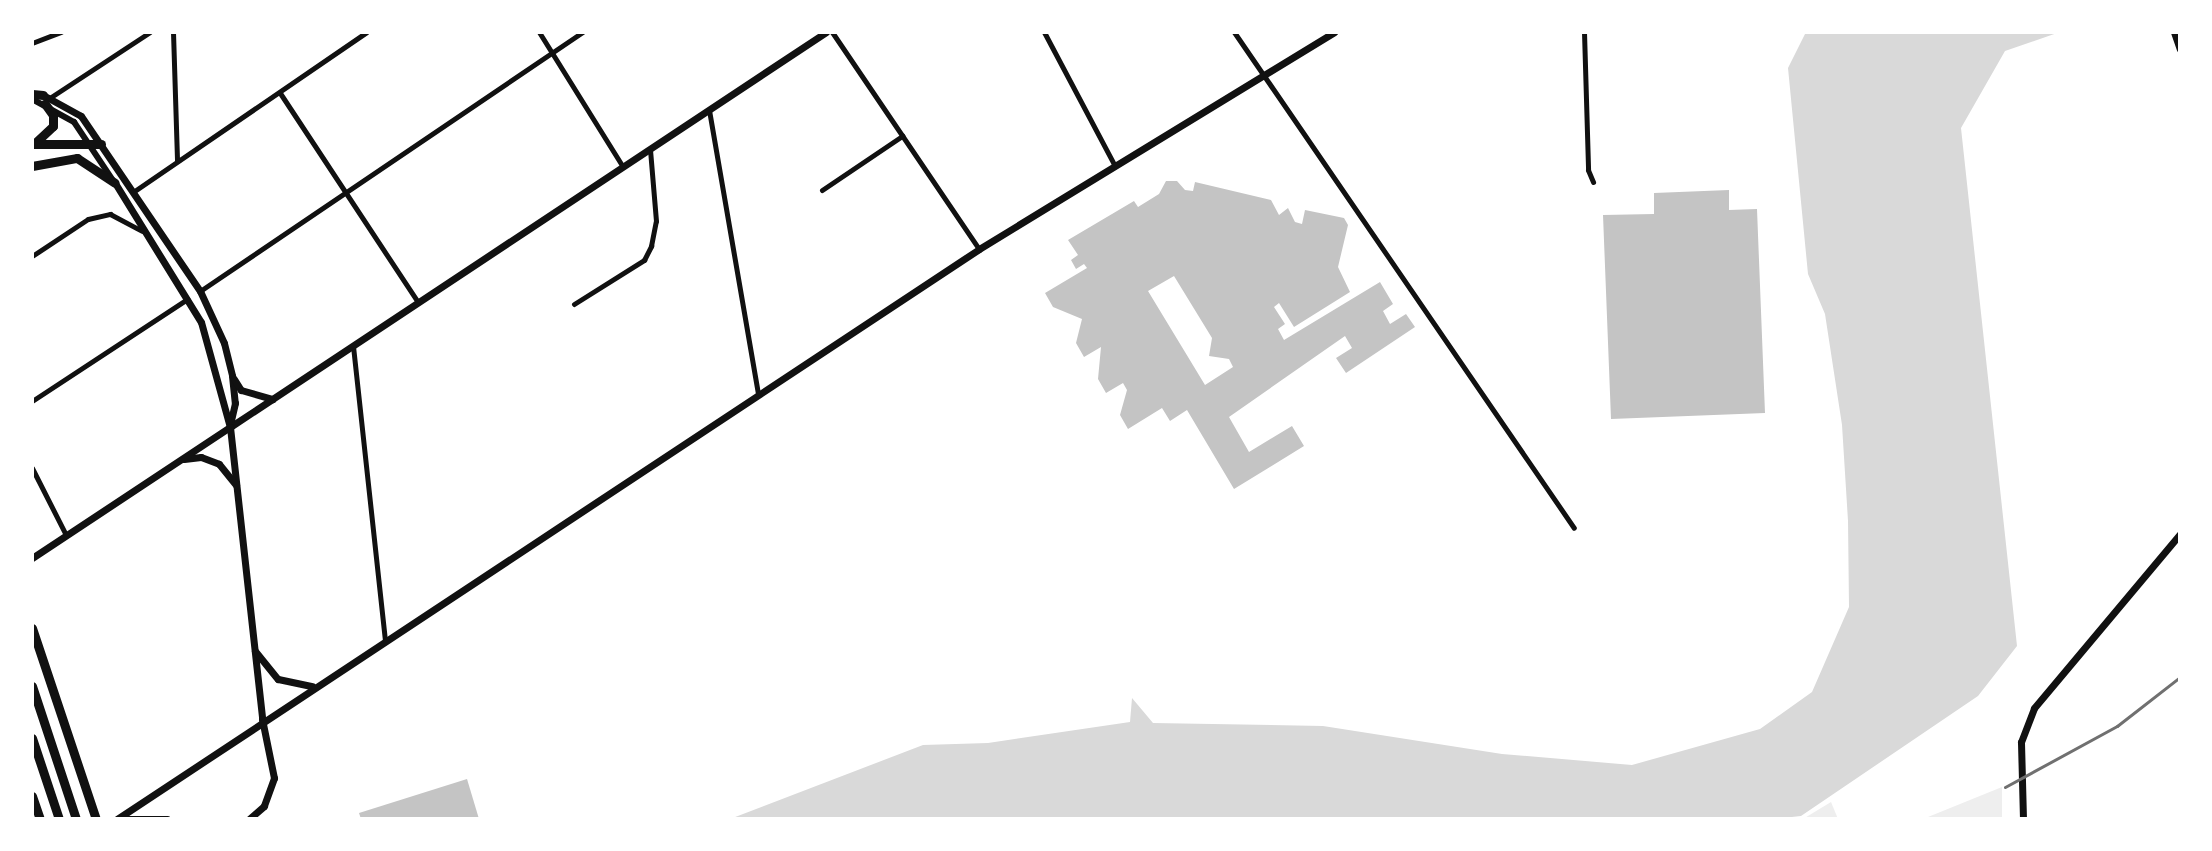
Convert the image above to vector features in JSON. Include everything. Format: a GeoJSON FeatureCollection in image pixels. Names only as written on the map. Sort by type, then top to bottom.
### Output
{"type":"FeatureCollection","features":[{"type":"Feature","properties":{"kind":"highway"},"geometry":{"type":"LineString","coordinates":[[32,94],[46,99],[53,115],[53,126],[32,143]]}},
{"type":"Feature","properties":{"kind":"highway"},"geometry":{"type":"LineString","coordinates":[[32,143],[101,144]]}},
{"type":"Feature","properties":{"kind":"highway"},"geometry":{"type":"LineString","coordinates":[[32,166],[77,158],[115,183]]}},
{"type":"Feature","properties":{"kind":"highway"},"geometry":{"type":"LineString","coordinates":[[32,628],[96,819]]}},
{"type":"Feature","properties":{"kind":"highway"},"geometry":{"type":"LineString","coordinates":[[32,686],[76,819]]}},
{"type":"Feature","properties":{"kind":"highway"},"geometry":{"type":"LineString","coordinates":[[32,738],[59,819]]}},
{"type":"Feature","properties":{"kind":"highway"},"geometry":{"type":"LineString","coordinates":[[32,796],[39,816]]}},
{"type":"Feature","properties":{"kind":"main road"},"geometry":{"type":"LineString","coordinates":[[32,558],[826,32]]}},
{"type":"Feature","properties":{"kind":"main road"},"geometry":{"type":"LineString","coordinates":[[117,819],[262,719],[385,642],[979,249],[1334,32]]}},
{"type":"Feature","properties":{"kind":"main road"},"geometry":{"type":"LineString","coordinates":[[2174,32],[2180,49]]}},
{"type":"Feature","properties":{"kind":"main road"},"geometry":{"type":"LineString","coordinates":[[46,99],[81,116],[200,291],[224,343],[232,376],[235,403],[230,427]]}},
{"type":"Feature","properties":{"kind":"main road"},"geometry":{"type":"LineString","coordinates":[[115,183],[188,299],[211,348],[230,427],[253,648],[262,719],[274,778],[264,806],[249,819]]}},
{"type":"Feature","properties":{"kind":"main road"},"geometry":{"type":"LineString","coordinates":[[232,376],[241,390],[273,399]]}},
{"type":"Feature","properties":{"kind":"main road"},"geometry":{"type":"LineString","coordinates":[[182,459],[201,457],[219,464],[237,486]]}},
{"type":"Feature","properties":{"kind":"main road"},"geometry":{"type":"LineString","coordinates":[[2023,819],[2021,742],[2034,708],[2180,534]]}},
{"type":"Feature","properties":{"kind":"main road"},"geometry":{"type":"LineString","coordinates":[[253,648],[278,679],[314,686]]}},
{"type":"Feature","properties":{"kind":"main road"},"geometry":{"type":"LineString","coordinates":[[123,819],[167,819]]}},
{"type":"Feature","properties":{"kind":"street"},"geometry":{"type":"LineString","coordinates":[[32,43],[61,32]]}},
{"type":"Feature","properties":{"kind":"street"},"geometry":{"type":"LineString","coordinates":[[115,183],[74,122],[46,99],[150,32]]}},
{"type":"Feature","properties":{"kind":"street"},"geometry":{"type":"LineString","coordinates":[[173,32],[177,162]]}},
{"type":"Feature","properties":{"kind":"street"},"geometry":{"type":"LineString","coordinates":[[133,192],[367,32]]}},
{"type":"Feature","properties":{"kind":"street"},"geometry":{"type":"LineString","coordinates":[[539,32],[623,167]]}},
{"type":"Feature","properties":{"kind":"street"},"geometry":{"type":"LineString","coordinates":[[200,291],[583,32]]}},
{"type":"Feature","properties":{"kind":"street"},"geometry":{"type":"LineString","coordinates":[[832,32],[979,249]]}},
{"type":"Feature","properties":{"kind":"street"},"geometry":{"type":"LineString","coordinates":[[1044,32],[1115,166]]}},
{"type":"Feature","properties":{"kind":"street"},"geometry":{"type":"LineString","coordinates":[[1234,32],[1574,528]]}},
{"type":"Feature","properties":{"kind":"street"},"geometry":{"type":"LineString","coordinates":[[1584,32],[1588,170],[1593,182]]}},
{"type":"Feature","properties":{"kind":"street"},"geometry":{"type":"LineString","coordinates":[[280,93],[418,302]]}},
{"type":"Feature","properties":{"kind":"street"},"geometry":{"type":"LineString","coordinates":[[709,110],[758,395]]}},
{"type":"Feature","properties":{"kind":"street"},"geometry":{"type":"LineString","coordinates":[[822,190],[902,136]]}},
{"type":"Feature","properties":{"kind":"street"},"geometry":{"type":"LineString","coordinates":[[574,304],[644,260],[651,246],[656,221],[650,149]]}},
{"type":"Feature","properties":{"kind":"street"},"geometry":{"type":"LineString","coordinates":[[32,256],[88,219],[110,214],[150,236]]}},
{"type":"Feature","properties":{"kind":"street"},"geometry":{"type":"LineString","coordinates":[[32,401],[188,299]]}},
{"type":"Feature","properties":{"kind":"street"},"geometry":{"type":"LineString","coordinates":[[353,346],[385,642]]}},
{"type":"Feature","properties":{"kind":"street"},"geometry":{"type":"LineString","coordinates":[[32,468],[66,535]]}},
{"type":"Feature","properties":{"kind":"shaded area"},"geometry":{"type":"Polygon","coordinates":[[[1806,32],[2060,32],[2005,51],[1961,128],[2017,646],[1978,696],[1801,816],[1774,819],[730,819],[923,745],[988,743],[1130,722],[1132,698],[1153,723],[1323,726],[1502,754],[1632,765],[1760,729],[1812,692],[1849,607],[1842,425],[1825,314],[1808,274],[1788,68],[1806,32]]]}},
{"type":"Feature","properties":{"kind":"shaded area"},"geometry":{"type":"Polygon","coordinates":[[[2002,787],[2002,819],[1923,819],[2002,787]]]}},
{"type":"Feature","properties":{"kind":"shaded area"},"geometry":{"type":"Polygon","coordinates":[[[1831,802],[1838,819],[1803,819],[1831,802]]]}},
{"type":"Feature","properties":{"kind":"building"},"geometry":{"type":"Polygon","coordinates":[[[1166,181],[1177,181],[1185,190],[1193,191],[1195,182],[1271,200],[1279,215],[1288,208],[1295,222],[1302,224],[1305,210],[1344,218],[1348,225],[1338,267],[1350,292],[1294,327],[1279,303],[1274,307],[1285,324],[1278,329],[1284,340],[1380,282],[1393,304],[1383,311],[1390,324],[1406,314],[1415,327],[1346,373],[1336,358],[1352,348],[1345,336],[1229,417],[1249,452],[1292,426],[1304,446],[1234,489],[1187,410],[1170,421],[1162,408],[1128,429],[1120,415],[1127,390],[1123,383],[1106,393],[1098,379],[1101,347],[1084,357],[1076,343],[1082,319],[1053,307],[1045,293],[1087,268],[1084,264],[1076,269],[1071,260],[1078,255],[1068,240],[1134,201],[1138,207],[1159,194],[1166,181]],[[1174,276],[1148,291],[1205,385],[1233,367],[1229,359],[1209,356],[1212,338],[1174,276]]]}},
{"type":"Feature","properties":{"kind":"building"},"geometry":{"type":"Polygon","coordinates":[[[1729,190],[1729,210],[1757,209],[1765,413],[1611,419],[1603,215],[1654,214],[1654,193],[1729,190]]]}},
{"type":"Feature","properties":{"kind":"building"},"geometry":{"type":"Polygon","coordinates":[[[467,779],[479,819],[361,819],[359,813],[467,779]]]}},
{"type":"Feature","properties":{"kind":"railway"},"geometry":{"type":"LineString","coordinates":[[2005,787],[2117,726],[2180,677]]}}]}
